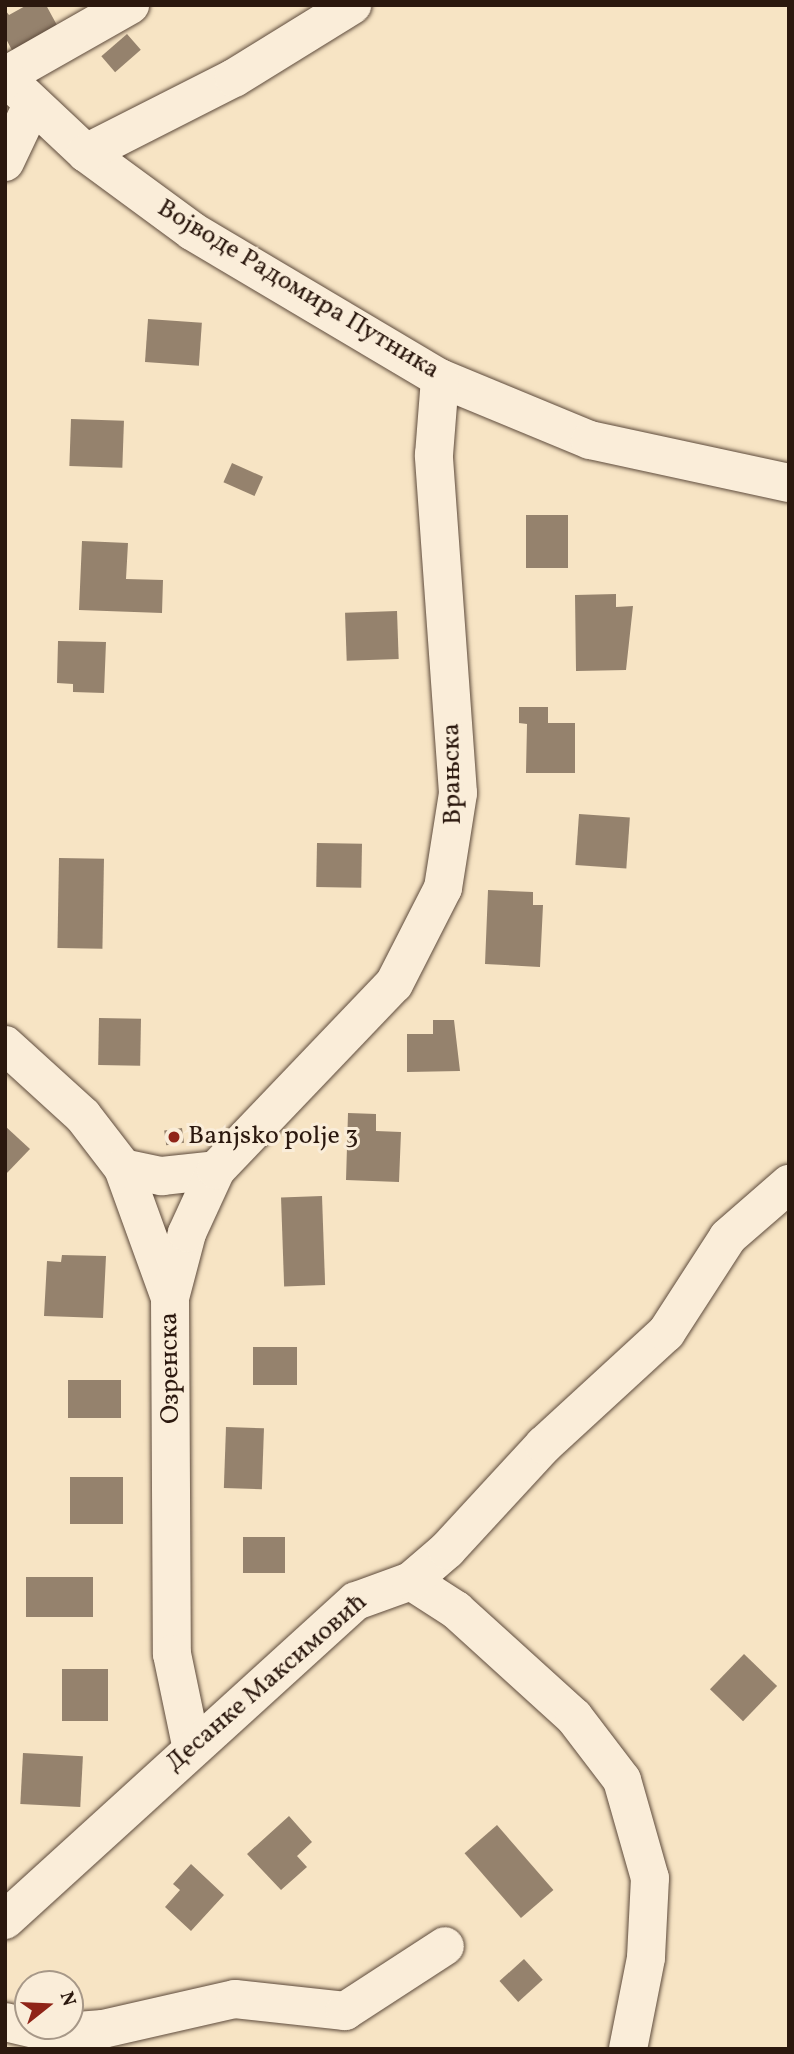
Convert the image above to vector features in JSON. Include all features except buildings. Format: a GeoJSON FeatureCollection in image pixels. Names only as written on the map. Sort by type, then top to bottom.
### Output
{"type":"FeatureCollection","features":[{"type":"Feature","properties":{"kind":"street"},"geometry":{"type":"LineString","coordinates":[[5,77],[130,5]]}},
{"type":"Feature","properties":{"kind":"street"},"geometry":{"type":"LineString","coordinates":[[86,153],[233,78],[352,5]]}},
{"type":"Feature","properties":{"kind":"street","name":"Војводе Радомира Путника"},"geometry":{"type":"LineString","coordinates":[[5,77],[86,153],[192,231],[440,378],[590,440],[789,482]]}},
{"type":"Feature","properties":{"kind":"street"},"geometry":{"type":"LineString","coordinates":[[5,162],[32,105]]}},
{"type":"Feature","properties":{"kind":"street","name":"Врањска"},"geometry":{"type":"LineString","coordinates":[[170,1298],[187,1233],[216,1170],[394,984],[443,888],[458,793],[434,455],[440,378]]}},
{"type":"Feature","properties":{"kind":"street","name":"Озренска"},"geometry":{"type":"LineString","coordinates":[[6,1044],[83,1116],[123,1168],[170,1298],[172,1654],[191,1745]]}},
{"type":"Feature","properties":{"kind":"street"},"geometry":{"type":"LineString","coordinates":[[123,1168],[162,1176],[216,1170]]}},
{"type":"Feature","properties":{"kind":"street","name":"Десанке Максимовић"},"geometry":{"type":"LineString","coordinates":[[5,1920],[191,1745],[276,1678],[356,1601],[411,1581],[544,1445],[628,1374],[666,1334],[727,1237],[789,1184]]}},
{"type":"Feature","properties":{"kind":"street"},"geometry":{"type":"LineString","coordinates":[[411,1581],[456,1610],[574,1717],[622,1780],[650,1878],[646,1958],[628,2049]]}},
{"type":"Feature","properties":{"kind":"street"},"geometry":{"type":"LineString","coordinates":[[5,2022],[52,2033],[103,2029],[235,1998],[345,2011],[445,1946]]}},
{"type":"Feature","properties":{"kind":"place","name":"Banjsko polje 3"},"geometry":{"type":"Point","coordinates":[174,1137]}}]}
